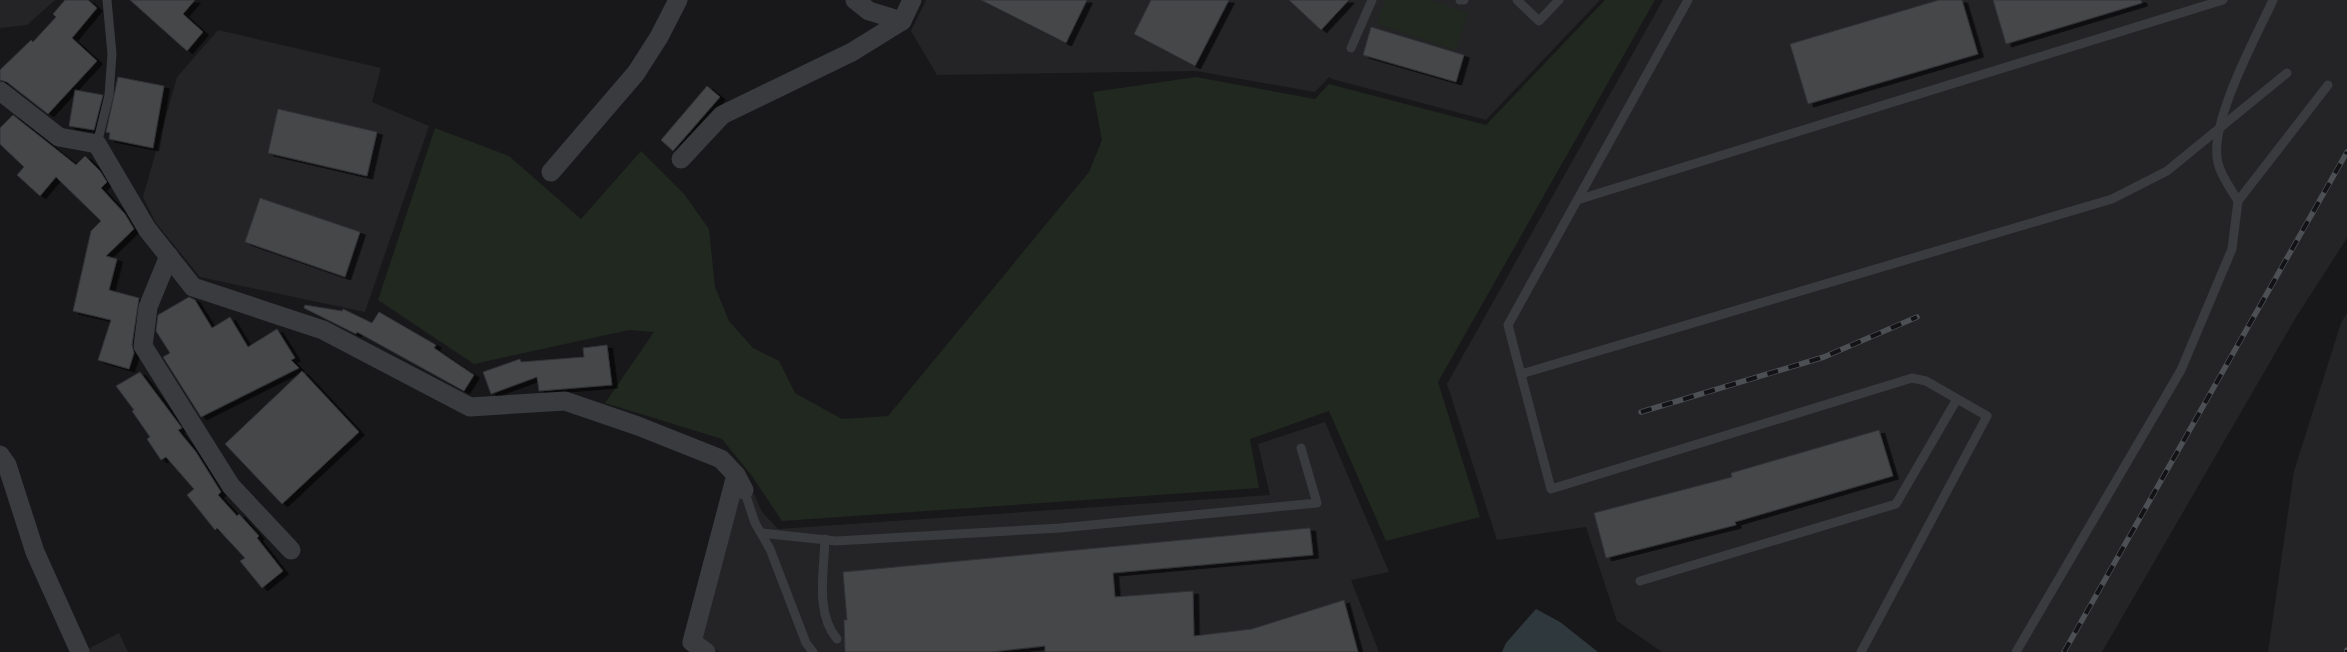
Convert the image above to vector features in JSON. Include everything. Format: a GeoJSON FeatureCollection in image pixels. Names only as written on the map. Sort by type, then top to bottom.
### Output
{"type":"FeatureCollection","features":[{"type":"Feature","properties":{"kind":"street"},"geometry":{"type":"LineString","coordinates":[[551,172],[636,73],[659,37],[678,0]]}},
{"type":"Feature","properties":{"kind":"street"},"geometry":{"type":"LineString","coordinates":[[855,0],[869,11],[902,21]]}},
{"type":"Feature","properties":{"kind":"street"},"geometry":{"type":"LineString","coordinates":[[681,159],[722,115],[852,52],[902,21],[912,0]]}},
{"type":"Feature","properties":{"kind":"street"},"geometry":{"type":"LineString","coordinates":[[0,92],[59,138],[97,144],[147,229],[193,286],[323,330],[470,408],[565,401],[638,426],[721,459],[740,483],[692,642],[706,652]]}},
{"type":"Feature","properties":{"kind":"street"},"geometry":{"type":"LineString","coordinates":[[169,256],[148,307],[143,346],[231,486],[291,550]]}},
{"type":"Feature","properties":{"kind":"street"},"geometry":{"type":"LineString","coordinates":[[0,455],[7,465],[35,552],[80,652]]}},
{"type":"Feature","properties":{"kind":"lane"},"geometry":{"type":"LineString","coordinates":[[97,144],[109,95],[112,54],[108,0]]}},
{"type":"Feature","properties":{"kind":"lane"},"geometry":{"type":"LineString","coordinates":[[1351,48],[1372,0]]}},
{"type":"Feature","properties":{"kind":"lane"},"geometry":{"type":"LineString","coordinates":[[1517,0],[1539,21],[1559,0]]}},
{"type":"Feature","properties":{"kind":"lane"},"geometry":{"type":"LineString","coordinates":[[1688,0],[1508,325],[1551,489],[1912,378],[1926,381],[1986,416],[1861,652]]}},
{"type":"Feature","properties":{"kind":"lane"},"geometry":{"type":"LineString","coordinates":[[1577,200],[2222,0]]}},
{"type":"Feature","properties":{"kind":"lane"},"geometry":{"type":"LineString","coordinates":[[2238,201],[2218,164],[2219,127],[2241,68],[2273,0]]}},
{"type":"Feature","properties":{"kind":"lane"},"geometry":{"type":"LineString","coordinates":[[1521,374],[2112,199],[2167,171],[2287,73]]}},
{"type":"Feature","properties":{"kind":"lane"},"geometry":{"type":"LineString","coordinates":[[2016,652],[2181,370],[2232,249],[2238,201],[2328,84]]}},
{"type":"Feature","properties":{"kind":"lane"},"geometry":{"type":"LineString","coordinates":[[1640,581],[1896,504],[1957,399]]}},
{"type":"Feature","properties":{"kind":"lane"},"geometry":{"type":"LineString","coordinates":[[761,533],[836,541],[1060,528],[1317,503],[1301,448]]}},
{"type":"Feature","properties":{"kind":"lane"},"geometry":{"type":"LineString","coordinates":[[740,483],[761,533],[770,549],[806,643],[813,652]]}},
{"type":"Feature","properties":{"kind":"lane"},"geometry":{"type":"LineString","coordinates":[[825,540],[823,611],[831,631],[837,639]]}},
{"type":"Feature","properties":{"kind":"shaded area"},"geometry":{"type":"Polygon","coordinates":[[[0,0],[55,0],[27,25],[0,28],[0,0]]]}},
{"type":"Feature","properties":{"kind":"shaded area"},"geometry":{"type":"Polygon","coordinates":[[[926,0],[1600,0],[1486,120],[1329,77],[1315,92],[1196,71],[937,75],[911,31],[926,0]]]}},
{"type":"Feature","properties":{"kind":"shaded area"},"geometry":{"type":"Polygon","coordinates":[[[1385,0],[1429,0],[1468,13],[1456,50],[1377,24],[1385,0]]]}},
{"type":"Feature","properties":{"kind":"shaded area"},"geometry":{"type":"Polygon","coordinates":[[[1605,0],[1655,0],[1438,382],[1480,517],[1386,541],[1329,411],[1250,439],[1259,488],[782,521],[752,476],[722,439],[605,403],[654,332],[629,330],[474,364],[378,300],[435,128],[509,156],[581,219],[641,151],[684,194],[709,229],[715,287],[729,321],[753,348],[779,361],[795,393],[842,419],[888,416],[1089,172],[1102,140],[1093,92],[1196,77],[1315,99],[1329,84],[1486,125],[1605,0]]]}},
{"type":"Feature","properties":{"kind":"shaded area"},"geometry":{"type":"Polygon","coordinates":[[[1663,0],[2347,0],[2347,238],[2295,319],[2102,652],[1662,652],[1617,621],[1586,527],[1497,540],[1447,384],[1663,0]]]}},
{"type":"Feature","properties":{"kind":"shaded area"},"geometry":{"type":"Polygon","coordinates":[[[218,30],[381,68],[372,102],[429,126],[365,312],[200,277],[156,223],[143,197],[177,77],[218,30]]]}},
{"type":"Feature","properties":{"kind":"shaded area"},"geometry":{"type":"Polygon","coordinates":[[[2347,313],[2347,652],[2268,652],[2294,471],[2341,323],[2347,313]]]}},
{"type":"Feature","properties":{"kind":"shaded area"},"geometry":{"type":"Polygon","coordinates":[[[1325,422],[1389,572],[1351,580],[1379,652],[719,652],[696,637],[734,485],[754,494],[762,512],[778,529],[1270,495],[1258,444],[1325,422]]]}},
{"type":"Feature","properties":{"kind":"shaded area"},"geometry":{"type":"Polygon","coordinates":[[[1536,609],[1560,622],[1598,652],[1502,652],[1506,643],[1536,609]]]}},
{"type":"Feature","properties":{"kind":"shaded area"},"geometry":{"type":"Polygon","coordinates":[[[119,633],[128,652],[82,652],[119,633]]]}},
{"type":"Feature","properties":{"kind":"building"},"geometry":{"type":"Polygon","coordinates":[[[65,0],[88,0],[97,8],[72,38],[97,61],[48,114],[7,82],[0,80],[0,70],[31,40],[33,42],[56,17],[53,14],[65,0]]]}},
{"type":"Feature","properties":{"kind":"building"},"geometry":{"type":"Polygon","coordinates":[[[130,0],[195,0],[183,14],[203,32],[187,51],[130,0]]]}},
{"type":"Feature","properties":{"kind":"building"},"geometry":{"type":"Polygon","coordinates":[[[981,0],[1087,0],[1066,43],[981,0]]]}},
{"type":"Feature","properties":{"kind":"building"},"geometry":{"type":"Polygon","coordinates":[[[1151,0],[1229,0],[1195,66],[1134,34],[1151,0]]]}},
{"type":"Feature","properties":{"kind":"building"},"geometry":{"type":"Polygon","coordinates":[[[1289,0],[1349,0],[1321,30],[1289,0]]]}},
{"type":"Feature","properties":{"kind":"building"},"geometry":{"type":"Polygon","coordinates":[[[1939,0],[1962,0],[1978,54],[1808,104],[1790,44],[1939,0]]]}},
{"type":"Feature","properties":{"kind":"building"},"geometry":{"type":"Polygon","coordinates":[[[1993,0],[2141,0],[2142,3],[2006,44],[1993,0]]]}},
{"type":"Feature","properties":{"kind":"building"},"geometry":{"type":"Polygon","coordinates":[[[1371,27],[1464,55],[1456,82],[1363,55],[1371,27]]]}},
{"type":"Feature","properties":{"kind":"building"},"geometry":{"type":"Polygon","coordinates":[[[118,77],[164,86],[153,148],[109,139],[110,133],[106,132],[118,77]]]}},
{"type":"Feature","properties":{"kind":"building"},"geometry":{"type":"Polygon","coordinates":[[[707,86],[720,97],[673,151],[661,140],[707,86]]]}},
{"type":"Feature","properties":{"kind":"building"},"geometry":{"type":"Polygon","coordinates":[[[75,90],[103,95],[94,130],[69,126],[75,90]]]}},
{"type":"Feature","properties":{"kind":"building"},"geometry":{"type":"Polygon","coordinates":[[[278,109],[377,132],[367,176],[268,153],[278,109]]]}},
{"type":"Feature","properties":{"kind":"building"},"geometry":{"type":"Polygon","coordinates":[[[13,115],[76,165],[85,156],[100,171],[107,182],[101,188],[125,214],[134,229],[106,256],[117,259],[109,290],[139,298],[132,345],[134,353],[129,369],[98,360],[111,320],[73,311],[91,231],[101,221],[56,177],[40,196],[17,175],[24,167],[0,144],[0,128],[13,115]]]}},
{"type":"Feature","properties":{"kind":"building"},"geometry":{"type":"Polygon","coordinates":[[[260,198],[360,232],[345,277],[245,242],[260,198]]]}},
{"type":"Feature","properties":{"kind":"building"},"geometry":{"type":"Polygon","coordinates":[[[189,297],[195,300],[212,328],[230,317],[248,347],[277,329],[295,358],[291,360],[299,368],[201,417],[163,357],[170,353],[156,331],[158,315],[189,297]]]}},
{"type":"Feature","properties":{"kind":"building"},"geometry":{"type":"Polygon","coordinates":[[[305,305],[342,311],[343,309],[372,323],[379,312],[436,345],[434,348],[474,375],[464,391],[357,332],[356,334],[304,308],[305,305]]]}},
{"type":"Feature","properties":{"kind":"building"},"geometry":{"type":"Polygon","coordinates":[[[607,345],[612,385],[539,391],[537,377],[491,394],[483,372],[520,359],[521,362],[584,357],[583,348],[607,345]]]}},
{"type":"Feature","properties":{"kind":"building"},"geometry":{"type":"Polygon","coordinates":[[[302,371],[359,432],[282,504],[225,444],[302,371]]]}},
{"type":"Feature","properties":{"kind":"building"},"geometry":{"type":"Polygon","coordinates":[[[140,372],[182,428],[178,430],[196,452],[221,492],[218,495],[259,536],[257,538],[283,571],[262,588],[240,561],[245,558],[217,528],[215,530],[187,495],[194,489],[166,457],[161,460],[147,439],[150,437],[132,411],[134,410],[116,386],[140,372]]]}},
{"type":"Feature","properties":{"kind":"building"},"geometry":{"type":"Polygon","coordinates":[[[1879,430],[1893,476],[1735,522],[1736,525],[1606,558],[1594,513],[1732,477],[1731,473],[1879,430]]]}},
{"type":"Feature","properties":{"kind":"building"},"geometry":{"type":"Polygon","coordinates":[[[1310,528],[1313,555],[1113,573],[1115,597],[1193,591],[1194,636],[1252,629],[1344,600],[1358,652],[1045,652],[1045,646],[991,652],[845,652],[844,620],[847,620],[843,572],[1310,528]]]}},
{"type":"Feature","properties":{"kind":"railway"},"geometry":{"type":"LineString","coordinates":[[2064,652],[2347,152]]}},
{"type":"Feature","properties":{"kind":"railway"},"geometry":{"type":"LineString","coordinates":[[1641,412],[1824,357],[1917,317]]}}]}
